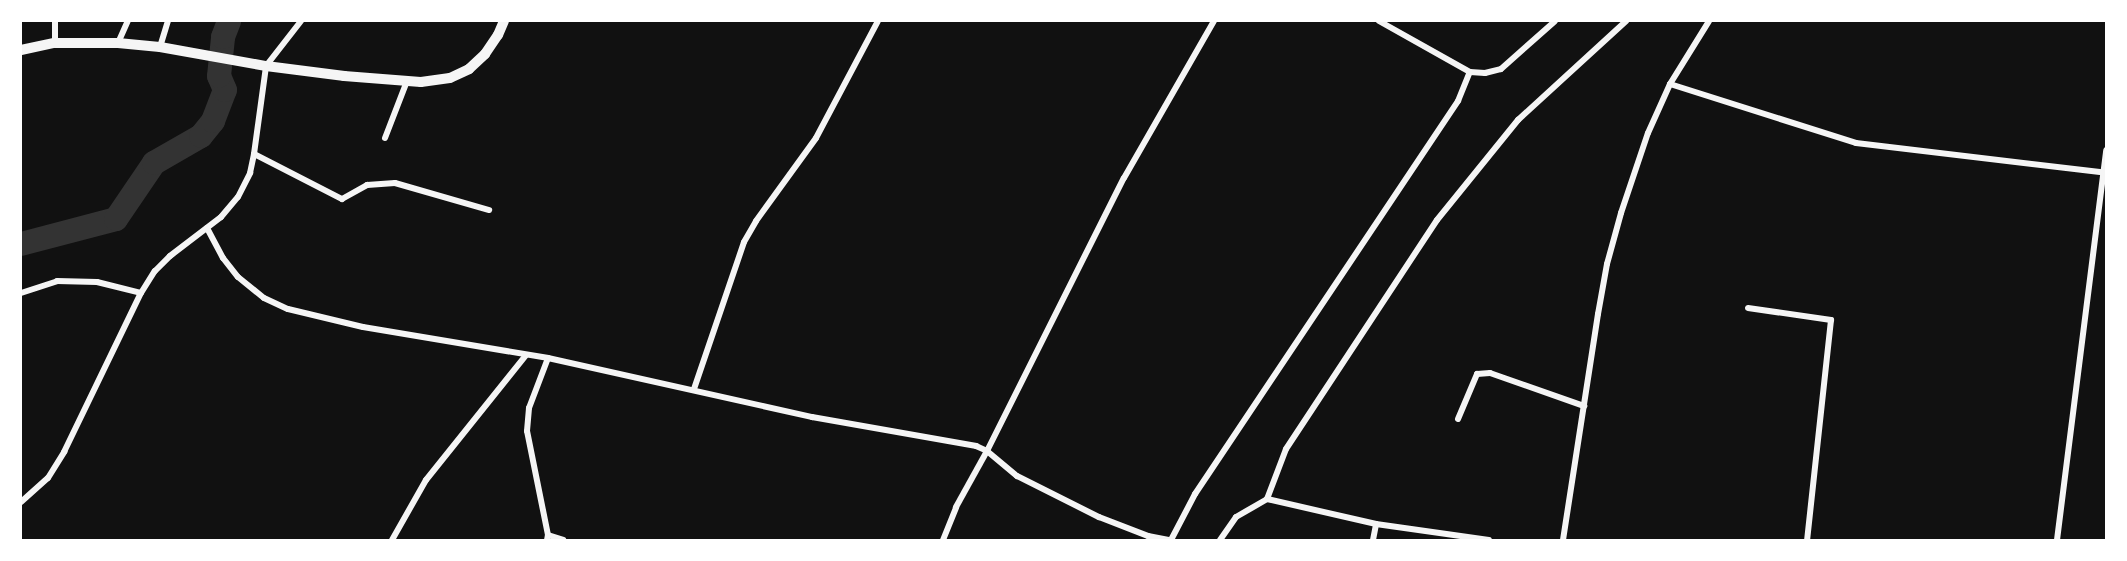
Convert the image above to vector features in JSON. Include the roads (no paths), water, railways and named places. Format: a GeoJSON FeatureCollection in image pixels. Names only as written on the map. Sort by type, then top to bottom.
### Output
{"type":"FeatureCollection","features":[{"type":"Feature","properties":{"kind":"main road"},"geometry":{"type":"LineString","coordinates":[[21,50],[55,43],[118,43],[160,47],[266,66],[407,81],[450,78],[469,69],[485,54],[504,21]]}},
{"type":"Feature","properties":{"kind":"street"},"geometry":{"type":"LineString","coordinates":[[55,21],[55,43]]}},
{"type":"Feature","properties":{"kind":"street"},"geometry":{"type":"LineString","coordinates":[[118,43],[128,21]]}},
{"type":"Feature","properties":{"kind":"street"},"geometry":{"type":"LineString","coordinates":[[160,47],[168,21]]}},
{"type":"Feature","properties":{"kind":"street"},"geometry":{"type":"LineString","coordinates":[[21,502],[48,478],[64,452],[141,293],[155,271],[170,256],[221,217],[238,197],[250,172],[254,154],[266,66],[301,21]]}},
{"type":"Feature","properties":{"kind":"street"},"geometry":{"type":"LineString","coordinates":[[693,389],[744,242],[756,221],[816,138],[878,21]]}},
{"type":"Feature","properties":{"kind":"street"},"geometry":{"type":"LineString","coordinates":[[943,540],[956,507],[987,451],[1124,178],[1214,21]]}},
{"type":"Feature","properties":{"kind":"street"},"geometry":{"type":"LineString","coordinates":[[1379,21],[1470,72],[1485,74],[1501,69],[1555,21]]}},
{"type":"Feature","properties":{"kind":"street"},"geometry":{"type":"LineString","coordinates":[[1220,540],[1236,517],[1267,499],[1286,449],[1437,220],[1518,120],[1626,21]]}},
{"type":"Feature","properties":{"kind":"street"},"geometry":{"type":"LineString","coordinates":[[1563,540],[1607,264],[1648,133],[1670,84],[1708,21]]}},
{"type":"Feature","properties":{"kind":"street"},"geometry":{"type":"LineString","coordinates":[[207,228],[223,258],[238,277],[264,298],[288,309],[363,327],[548,358],[812,417],[976,446],[987,451],[1017,476],[1099,517],[1148,536],[1170,540],[1195,494],[1458,101],[1470,72]]}},
{"type":"Feature","properties":{"kind":"street"},"geometry":{"type":"LineString","coordinates":[[385,138],[407,81]]}},
{"type":"Feature","properties":{"kind":"street"},"geometry":{"type":"LineString","coordinates":[[1670,84],[1856,143],[2104,173]]}},
{"type":"Feature","properties":{"kind":"street"},"geometry":{"type":"LineString","coordinates":[[2057,540],[2106,150]]}},
{"type":"Feature","properties":{"kind":"street"},"geometry":{"type":"LineString","coordinates":[[254,154],[342,199],[368,185],[395,183],[489,210]]}},
{"type":"Feature","properties":{"kind":"street"},"geometry":{"type":"LineString","coordinates":[[21,293],[57,281],[98,282],[141,293]]}},
{"type":"Feature","properties":{"kind":"street"},"geometry":{"type":"LineString","coordinates":[[1748,308],[1831,320],[1807,540]]}},
{"type":"Feature","properties":{"kind":"street"},"geometry":{"type":"LineString","coordinates":[[392,540],[426,480],[526,355]]}},
{"type":"Feature","properties":{"kind":"street"},"geometry":{"type":"LineString","coordinates":[[548,358],[529,408],[527,431],[548,538],[563,540]]}},
{"type":"Feature","properties":{"kind":"street"},"geometry":{"type":"LineString","coordinates":[[1458,419],[1477,374],[1490,373],[1584,406]]}},
{"type":"Feature","properties":{"kind":"street"},"geometry":{"type":"LineString","coordinates":[[1267,499],[1376,524],[1489,540]]}},
{"type":"Feature","properties":{"kind":"street"},"geometry":{"type":"LineString","coordinates":[[1373,540],[1376,524]]}},
{"type":"Feature","properties":{"kind":"waterway"},"geometry":{"type":"LineString","coordinates":[[21,244],[116,219],[154,163],[201,136],[213,121],[225,90],[219,76],[223,37],[229,21]]}}]}
